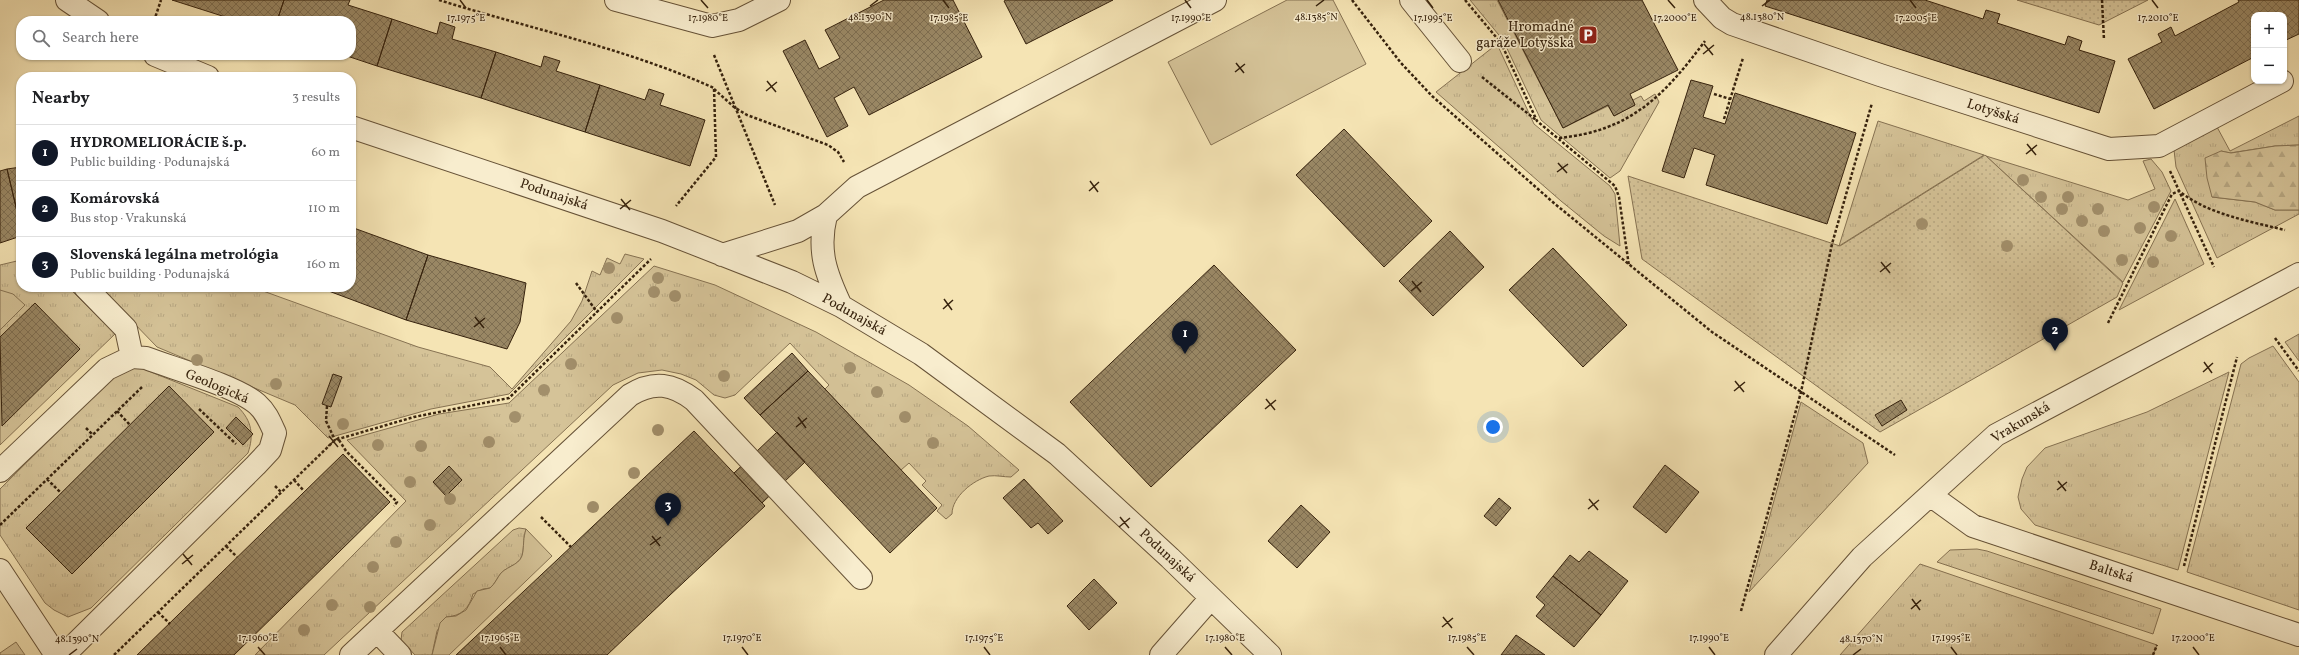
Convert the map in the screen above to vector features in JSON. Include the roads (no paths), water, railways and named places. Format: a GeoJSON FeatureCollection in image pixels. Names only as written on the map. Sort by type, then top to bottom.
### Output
{"type":"FeatureCollection","features":[{"type":"Feature","properties":{"kind":"street"},"geometry":{"type":"LineString","coordinates":[[67,0],[91,16]]}},
{"type":"Feature","properties":{"kind":"street"},"geometry":{"type":"LineString","coordinates":[[616,0],[703,25],[712,26],[731,23],[779,0]]}},
{"type":"Feature","properties":{"kind":"street"},"geometry":{"type":"LineString","coordinates":[[722,255],[773,240],[826,215],[857,187],[1215,0]]}},
{"type":"Feature","properties":{"kind":"street"},"geometry":{"type":"LineString","coordinates":[[1411,0],[1460,61]]}},
{"type":"Feature","properties":{"kind":"street","name":"Lotyšská"},"geometry":{"type":"LineString","coordinates":[[1705,0],[1722,18],[1752,31],[1880,75],[2109,149],[2159,146],[2277,84]]}},
{"type":"Feature","properties":{"kind":"street"},"geometry":{"type":"LineString","coordinates":[[167,60],[196,72]]}},
{"type":"Feature","properties":{"kind":"street","name":"Lotyšská"},"geometry":{"type":"LineString","coordinates":[[2287,79],[2299,72]]}},
{"type":"Feature","properties":{"kind":"street","name":"Podunajská"},"geometry":{"type":"LineString","coordinates":[[356,128],[662,231],[792,282],[841,306],[921,354],[1057,454],[1270,655]]}},
{"type":"Feature","properties":{"kind":"street"},"geometry":{"type":"LineString","coordinates":[[826,215],[821,234],[823,255],[826,273],[841,306]]}},
{"type":"Feature","properties":{"kind":"street","name":"Vrakunská"},"geometry":{"type":"LineString","coordinates":[[1776,655],[1862,557],[1996,436],[2299,274]]}},
{"type":"Feature","properties":{"kind":"street"},"geometry":{"type":"LineString","coordinates":[[0,471],[107,369],[132,357],[126,329],[90,292]]}},
{"type":"Feature","properties":{"kind":"street","name":"Geologická"},"geometry":{"type":"LineString","coordinates":[[64,655],[256,465],[270,450],[275,433],[268,418],[257,404],[238,392],[146,358],[132,357]]}},
{"type":"Feature","properties":{"kind":"street"},"geometry":{"type":"LineString","coordinates":[[351,655],[630,395],[642,388],[661,385],[680,390],[694,400],[861,578]]}},
{"type":"Feature","properties":{"kind":"street","name":"Baltská"},"geometry":{"type":"LineString","coordinates":[[1930,495],[1973,526],[2299,635]]}},
{"type":"Feature","properties":{"kind":"street"},"geometry":{"type":"LineString","coordinates":[[0,570],[56,655]]}},
{"type":"Feature","properties":{"kind":"street"},"geometry":{"type":"LineString","coordinates":[[1161,655],[1211,598]]}},
{"type":"Feature","properties":{"kind":"street"},"geometry":{"type":"LineString","coordinates":[[377,631],[400,655]]}},
{"type":"Feature","properties":{"kind":"place","name":"Hromadné garáže Lotyšská"},"geometry":{"type":"Point","coordinates":[1588,35]}},
{"type":"Feature","properties":{"kind":"place","name":"Komárovská"},"geometry":{"type":"Point","coordinates":[2055,351]}},
{"type":"Feature","properties":{"kind":"place","name":"HYDROMELIORÁCIE š.p."},"geometry":{"type":"Point","coordinates":[1185,354]}},
{"type":"Feature","properties":{"kind":"place","name":"Slovenská legálna metrológia"},"geometry":{"type":"Point","coordinates":[668,526]}}]}
